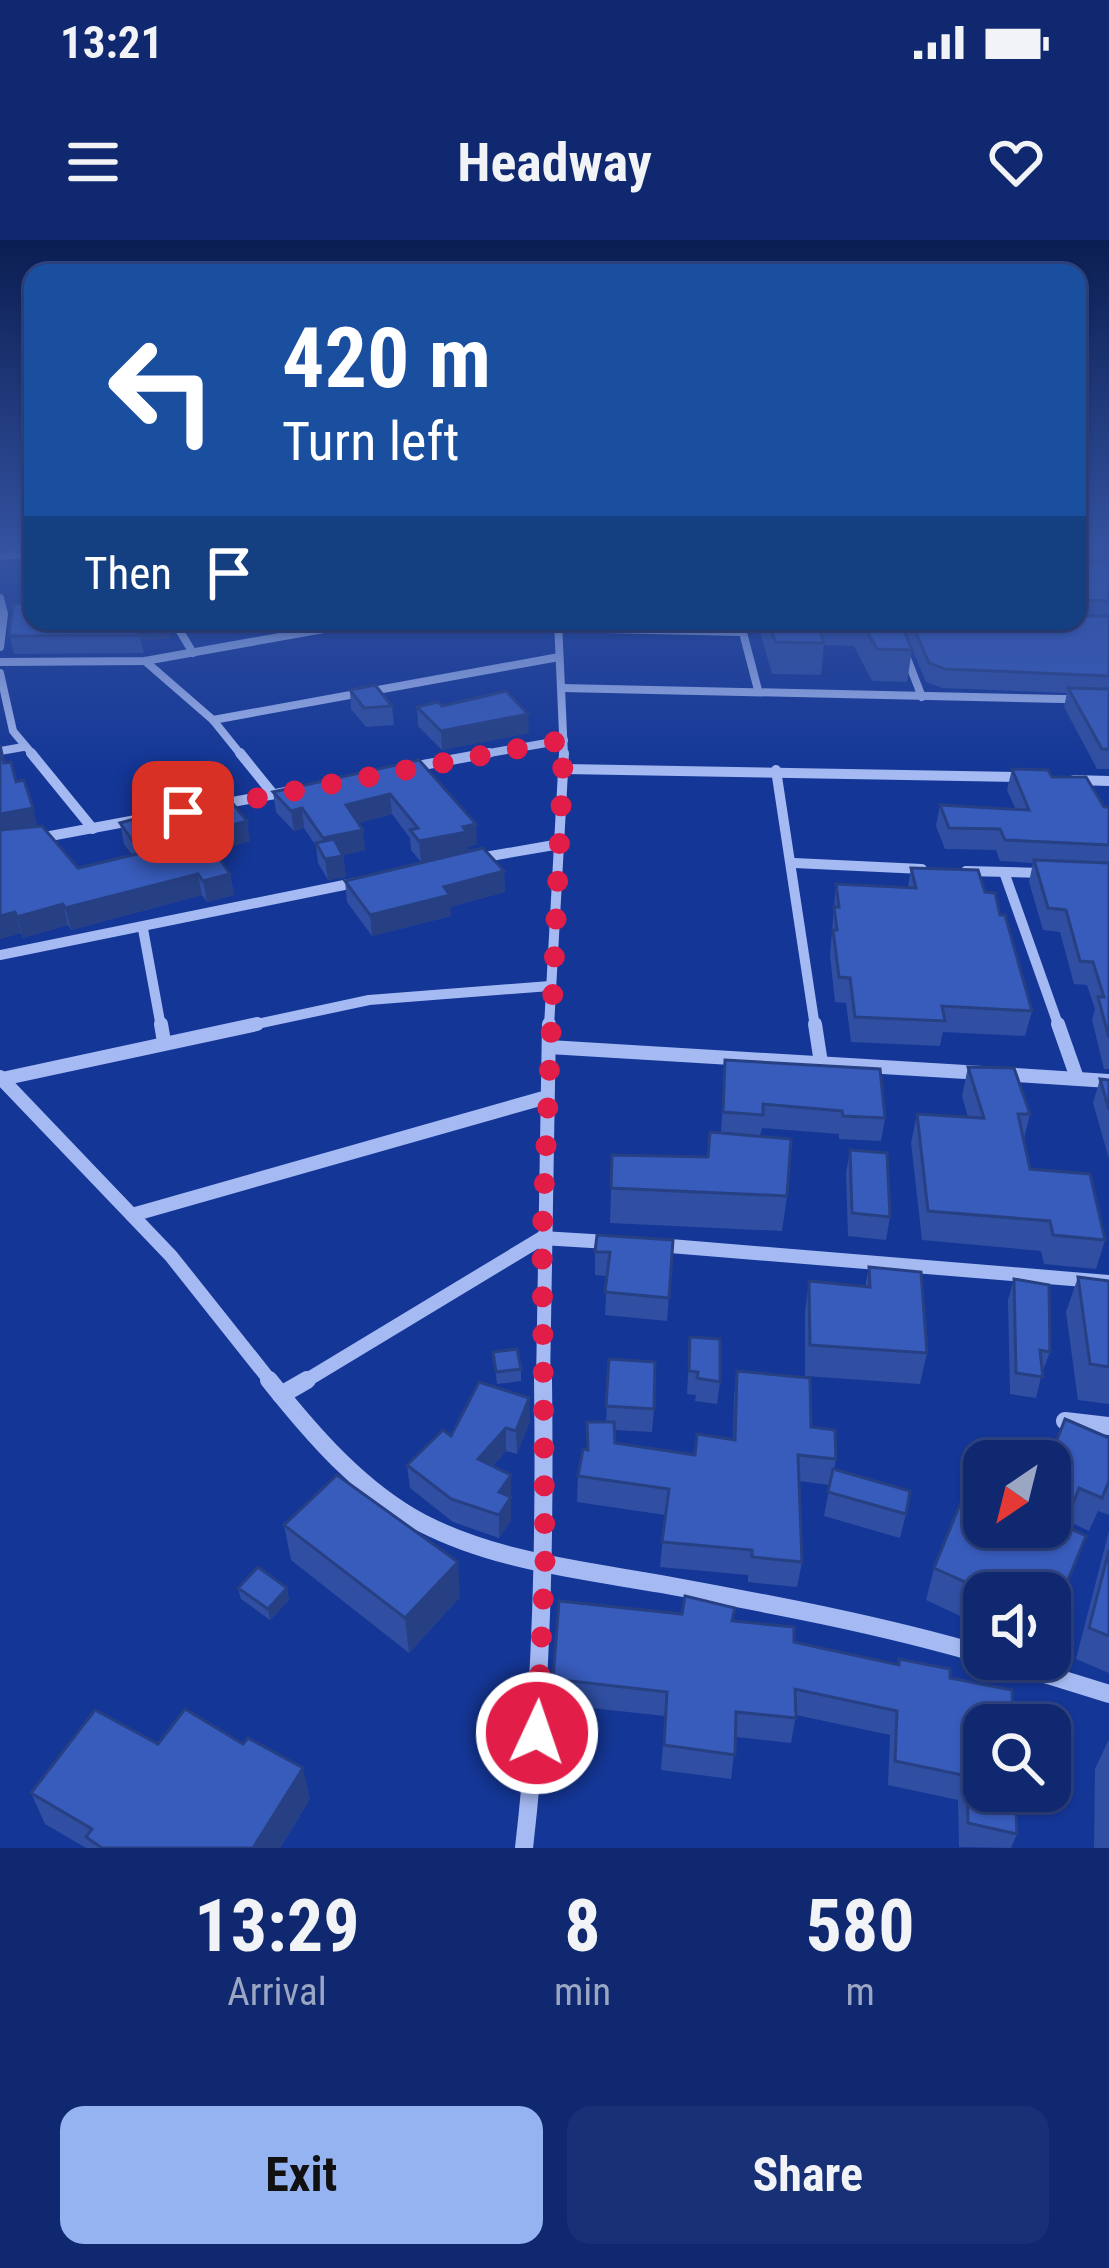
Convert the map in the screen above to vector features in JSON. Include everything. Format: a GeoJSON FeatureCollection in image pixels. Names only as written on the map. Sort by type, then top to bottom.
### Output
{"type":"FeatureCollection","features":[{"type":"Feature","properties":{"kind":"street"},"geometry":{"type":"LineString","coordinates":[[179,630],[193,653]]}},
{"type":"Feature","properties":{"kind":"street"},"geometry":{"type":"LineString","coordinates":[[0,662],[145,661],[319,630]]}},
{"type":"Feature","properties":{"kind":"street"},"geometry":{"type":"LineString","coordinates":[[524,1846],[537,1733],[545,1562],[542,1238],[550,986],[565,769],[558,630]]}},
{"type":"Feature","properties":{"kind":"street"},"geometry":{"type":"LineString","coordinates":[[741,630],[758,690]]}},
{"type":"Feature","properties":{"kind":"street"},"geometry":{"type":"LineString","coordinates":[[901,642],[922,697]]}},
{"type":"Feature","properties":{"kind":"street"},"geometry":{"type":"LineString","coordinates":[[213,720],[559,657]]}},
{"type":"Feature","properties":{"kind":"street"},"geometry":{"type":"LineString","coordinates":[[145,661],[213,720],[273,794]]}},
{"type":"Feature","properties":{"kind":"street"},"geometry":{"type":"LineString","coordinates":[[0,673],[13,731],[93,829]]}},
{"type":"Feature","properties":{"kind":"street"},"geometry":{"type":"LineString","coordinates":[[563,688],[1109,700]]}},
{"type":"Feature","properties":{"kind":"street"},"geometry":{"type":"LineString","coordinates":[[392,771],[564,740]]}},
{"type":"Feature","properties":{"kind":"street"},"geometry":{"type":"LineString","coordinates":[[0,751],[23,747]]}},
{"type":"Feature","properties":{"kind":"street"},"geometry":{"type":"LineString","coordinates":[[565,769],[1043,778]]}},
{"type":"Feature","properties":{"kind":"street"},"geometry":{"type":"LineString","coordinates":[[776,770],[794,863],[820,1063]]}},
{"type":"Feature","properties":{"kind":"street"},"geometry":{"type":"LineString","coordinates":[[1065,779],[1109,782]]}},
{"type":"Feature","properties":{"kind":"street"},"geometry":{"type":"LineString","coordinates":[[23,841],[291,791]]}},
{"type":"Feature","properties":{"kind":"street"},"geometry":{"type":"LineString","coordinates":[[467,860],[560,844]]}},
{"type":"Feature","properties":{"kind":"street"},"geometry":{"type":"LineString","coordinates":[[794,863],[934,869]]}},
{"type":"Feature","properties":{"kind":"street"},"geometry":{"type":"LineString","coordinates":[[957,870],[1067,874]]}},
{"type":"Feature","properties":{"kind":"street"},"geometry":{"type":"LineString","coordinates":[[1004,872],[1077,1078]]}},
{"type":"Feature","properties":{"kind":"street"},"geometry":{"type":"LineString","coordinates":[[0,955],[379,878]]}},
{"type":"Feature","properties":{"kind":"street"},"geometry":{"type":"LineString","coordinates":[[143,929],[164,1042]]}},
{"type":"Feature","properties":{"kind":"street"},"geometry":{"type":"LineString","coordinates":[[1,1078],[368,1000],[550,986]]}},
{"type":"Feature","properties":{"kind":"street"},"geometry":{"type":"LineString","coordinates":[[549,1047],[1109,1081]]}},
{"type":"Feature","properties":{"kind":"street"},"geometry":{"type":"LineString","coordinates":[[1,1078],[193,1282],[295,1418],[380,1496],[465,1541],[963,1650]]}},
{"type":"Feature","properties":{"kind":"street"},"geometry":{"type":"LineString","coordinates":[[132,1215],[547,1097]]}},
{"type":"Feature","properties":{"kind":"street"},"geometry":{"type":"LineString","coordinates":[[281,1395],[542,1238],[860,1258],[1109,1282]]}},
{"type":"Feature","properties":{"kind":"street"},"geometry":{"type":"LineString","coordinates":[[1065,1420],[1109,1426]]}},
{"type":"Feature","properties":{"kind":"street"},"geometry":{"type":"LineString","coordinates":[[1064,1680],[1109,1694]]}},
{"type":"Feature","properties":{"kind":"building"},"geometry":{"type":"Polygon","coordinates":[[[10,624],[24,624],[24,630],[138,630],[140,635],[10,636],[10,624]]]}},
{"type":"Feature","properties":{"kind":"building"},"geometry":{"type":"Polygon","coordinates":[[[1086,624],[1109,624],[1109,676],[945,669],[929,663],[915,630],[1086,630],[1086,624]]]}},
{"type":"Feature","properties":{"kind":"building"},"geometry":{"type":"Polygon","coordinates":[[[772,630],[820,630],[824,643],[775,642],[772,630]]]}},
{"type":"Feature","properties":{"kind":"building"},"geometry":{"type":"Polygon","coordinates":[[[866,630],[904,630],[912,650],[877,649],[866,630]]]}},
{"type":"Feature","properties":{"kind":"building"},"geometry":{"type":"Polygon","coordinates":[[[375,685],[392,706],[364,708],[350,690],[375,685]]]}},
{"type":"Feature","properties":{"kind":"building"},"geometry":{"type":"Polygon","coordinates":[[[1068,688],[1109,689],[1109,749],[1102,749],[1068,688]]]}},
{"type":"Feature","properties":{"kind":"building"},"geometry":{"type":"Polygon","coordinates":[[[506,691],[528,714],[441,731],[417,707],[438,702],[442,706],[506,691]]]}},
{"type":"Feature","properties":{"kind":"building"},"geometry":{"type":"Polygon","coordinates":[[[0,745],[16,782],[24,780],[33,808],[0,814],[0,745]]]}},
{"type":"Feature","properties":{"kind":"building"},"geometry":{"type":"Polygon","coordinates":[[[419,760],[476,824],[463,827],[467,832],[419,841],[410,830],[418,828],[390,794],[346,805],[363,830],[323,838],[302,808],[291,811],[273,792],[419,760]]]}},
{"type":"Feature","properties":{"kind":"building"},"geometry":{"type":"Polygon","coordinates":[[[1012,769],[1048,770],[1052,777],[1086,777],[1104,807],[1109,807],[1109,845],[1005,840],[1000,829],[949,828],[940,805],[1029,810],[1012,769]]]}},
{"type":"Feature","properties":{"kind":"building"},"geometry":{"type":"Polygon","coordinates":[[[229,799],[247,821],[218,829],[201,806],[229,799]]]}},
{"type":"Feature","properties":{"kind":"building"},"geometry":{"type":"Polygon","coordinates":[[[142,817],[170,852],[208,843],[230,874],[203,881],[198,874],[65,908],[63,904],[17,917],[15,912],[0,916],[0,830],[42,826],[78,868],[141,853],[120,823],[142,817]]]}},
{"type":"Feature","properties":{"kind":"building"},"geometry":{"type":"Polygon","coordinates":[[[334,839],[343,856],[325,859],[316,843],[334,839]]]}},
{"type":"Feature","properties":{"kind":"building"},"geometry":{"type":"Polygon","coordinates":[[[483,848],[504,871],[444,887],[450,895],[370,915],[345,881],[483,848]]]}},
{"type":"Feature","properties":{"kind":"building"},"geometry":{"type":"Polygon","coordinates":[[[1034,860],[1109,863],[1109,1038],[1093,962],[1080,961],[1066,910],[1048,908],[1034,860]]]}},
{"type":"Feature","properties":{"kind":"building"},"geometry":{"type":"Polygon","coordinates":[[[911,868],[978,870],[985,892],[995,893],[1000,915],[1005,915],[1032,1011],[942,1006],[945,1021],[855,1017],[850,978],[839,977],[833,930],[837,930],[834,907],[839,907],[836,884],[916,888],[911,868]]]}},
{"type":"Feature","properties":{"kind":"building"},"geometry":{"type":"Polygon","coordinates":[[[725,1060],[880,1069],[885,1118],[763,1104],[763,1115],[723,1112],[725,1060]]]}},
{"type":"Feature","properties":{"kind":"building"},"geometry":{"type":"Polygon","coordinates":[[[968,1067],[1014,1068],[1030,1114],[1018,1114],[1030,1169],[1090,1174],[1105,1240],[1053,1235],[1050,1221],[928,1211],[917,1114],[984,1118],[968,1067]]]}},
{"type":"Feature","properties":{"kind":"building"},"geometry":{"type":"Polygon","coordinates":[[[1100,1079],[1109,1080],[1109,1110],[1100,1079]]]}},
{"type":"Feature","properties":{"kind":"building"},"geometry":{"type":"Polygon","coordinates":[[[710,1132],[791,1139],[787,1196],[611,1188],[612,1155],[708,1157],[710,1132]]]}},
{"type":"Feature","properties":{"kind":"building"},"geometry":{"type":"Polygon","coordinates":[[[850,1150],[887,1153],[890,1217],[852,1213],[850,1150]]]}},
{"type":"Feature","properties":{"kind":"building"},"geometry":{"type":"Polygon","coordinates":[[[597,1235],[673,1240],[669,1298],[605,1292],[610,1252],[595,1252],[597,1235]]]}},
{"type":"Feature","properties":{"kind":"building"},"geometry":{"type":"Polygon","coordinates":[[[869,1267],[921,1272],[927,1353],[810,1345],[809,1281],[870,1287],[869,1267]]]}},
{"type":"Feature","properties":{"kind":"building"},"geometry":{"type":"Polygon","coordinates":[[[1078,1277],[1109,1281],[1109,1367],[1090,1364],[1078,1277]]]}},
{"type":"Feature","properties":{"kind":"building"},"geometry":{"type":"Polygon","coordinates":[[[1014,1279],[1049,1285],[1050,1352],[1040,1350],[1043,1377],[1016,1373],[1014,1279]]]}},
{"type":"Feature","properties":{"kind":"building"},"geometry":{"type":"Polygon","coordinates":[[[690,1337],[720,1339],[720,1382],[697,1378],[698,1372],[689,1371],[690,1337]]]}},
{"type":"Feature","properties":{"kind":"building"},"geometry":{"type":"Polygon","coordinates":[[[517,1349],[521,1369],[496,1372],[493,1352],[517,1349]]]}},
{"type":"Feature","properties":{"kind":"building"},"geometry":{"type":"Polygon","coordinates":[[[609,1359],[655,1362],[654,1409],[606,1406],[609,1359]]]}},
{"type":"Feature","properties":{"kind":"building"},"geometry":{"type":"Polygon","coordinates":[[[737,1371],[810,1378],[811,1427],[835,1430],[836,1459],[798,1455],[802,1562],[752,1557],[752,1550],[662,1542],[669,1489],[578,1476],[583,1449],[588,1450],[587,1422],[614,1422],[615,1443],[695,1455],[697,1434],[735,1440],[737,1371]]]}},
{"type":"Feature","properties":{"kind":"building"},"geometry":{"type":"Polygon","coordinates":[[[479,1382],[529,1398],[516,1431],[506,1428],[478,1459],[511,1475],[499,1492],[511,1497],[499,1515],[451,1499],[407,1465],[443,1430],[451,1436],[479,1382]]]}},
{"type":"Feature","properties":{"kind":"building"},"geometry":{"type":"Polygon","coordinates":[[[1065,1419],[1109,1438],[1109,1481],[1102,1498],[1079,1488],[1071,1510],[1071,1440],[1057,1440],[1065,1419]]]}},
{"type":"Feature","properties":{"kind":"building"},"geometry":{"type":"Polygon","coordinates":[[[833,1469],[910,1491],[906,1514],[828,1492],[833,1469]]]}},
{"type":"Feature","properties":{"kind":"building"},"geometry":{"type":"Polygon","coordinates":[[[337,1475],[458,1562],[405,1618],[284,1525],[337,1475]]]}},
{"type":"Feature","properties":{"kind":"building"},"geometry":{"type":"Polygon","coordinates":[[[961,1502],[963,1548],[1071,1548],[1071,1529],[1086,1536],[1071,1573],[963,1572],[963,1581],[934,1568],[961,1502]]]}},
{"type":"Feature","properties":{"kind":"building"},"geometry":{"type":"Polygon","coordinates":[[[1109,1550],[1109,1636],[1089,1628],[1109,1550]]]}},
{"type":"Feature","properties":{"kind":"building"},"geometry":{"type":"Polygon","coordinates":[[[258,1567],[287,1588],[268,1609],[238,1588],[258,1567]]]}},
{"type":"Feature","properties":{"kind":"building"},"geometry":{"type":"Polygon","coordinates":[[[685,1596],[735,1608],[732,1621],[794,1627],[794,1642],[899,1665],[899,1659],[950,1669],[950,1678],[1012,1690],[1012,1704],[963,1704],[963,1775],[895,1761],[897,1711],[795,1689],[796,1718],[736,1712],[735,1755],[664,1745],[667,1692],[553,1679],[559,1601],[682,1614],[685,1596]]]}},
{"type":"Feature","properties":{"kind":"building"},"geometry":{"type":"Polygon","coordinates":[[[185,1709],[243,1744],[248,1738],[303,1768],[253,1848],[102,1848],[86,1837],[92,1829],[31,1793],[95,1710],[158,1744],[185,1709]]]}},
{"type":"Feature","properties":{"kind":"building"},"geometry":{"type":"Polygon","coordinates":[[[968,1812],[1016,1812],[1017,1834],[968,1823],[968,1812]]]}},
{"type":"Feature","properties":{"kind":"route"},"geometry":{"type":"LineString","coordinates":[[183,812],[564,740],[542,1238],[545,1562],[537,1733]]}}]}
